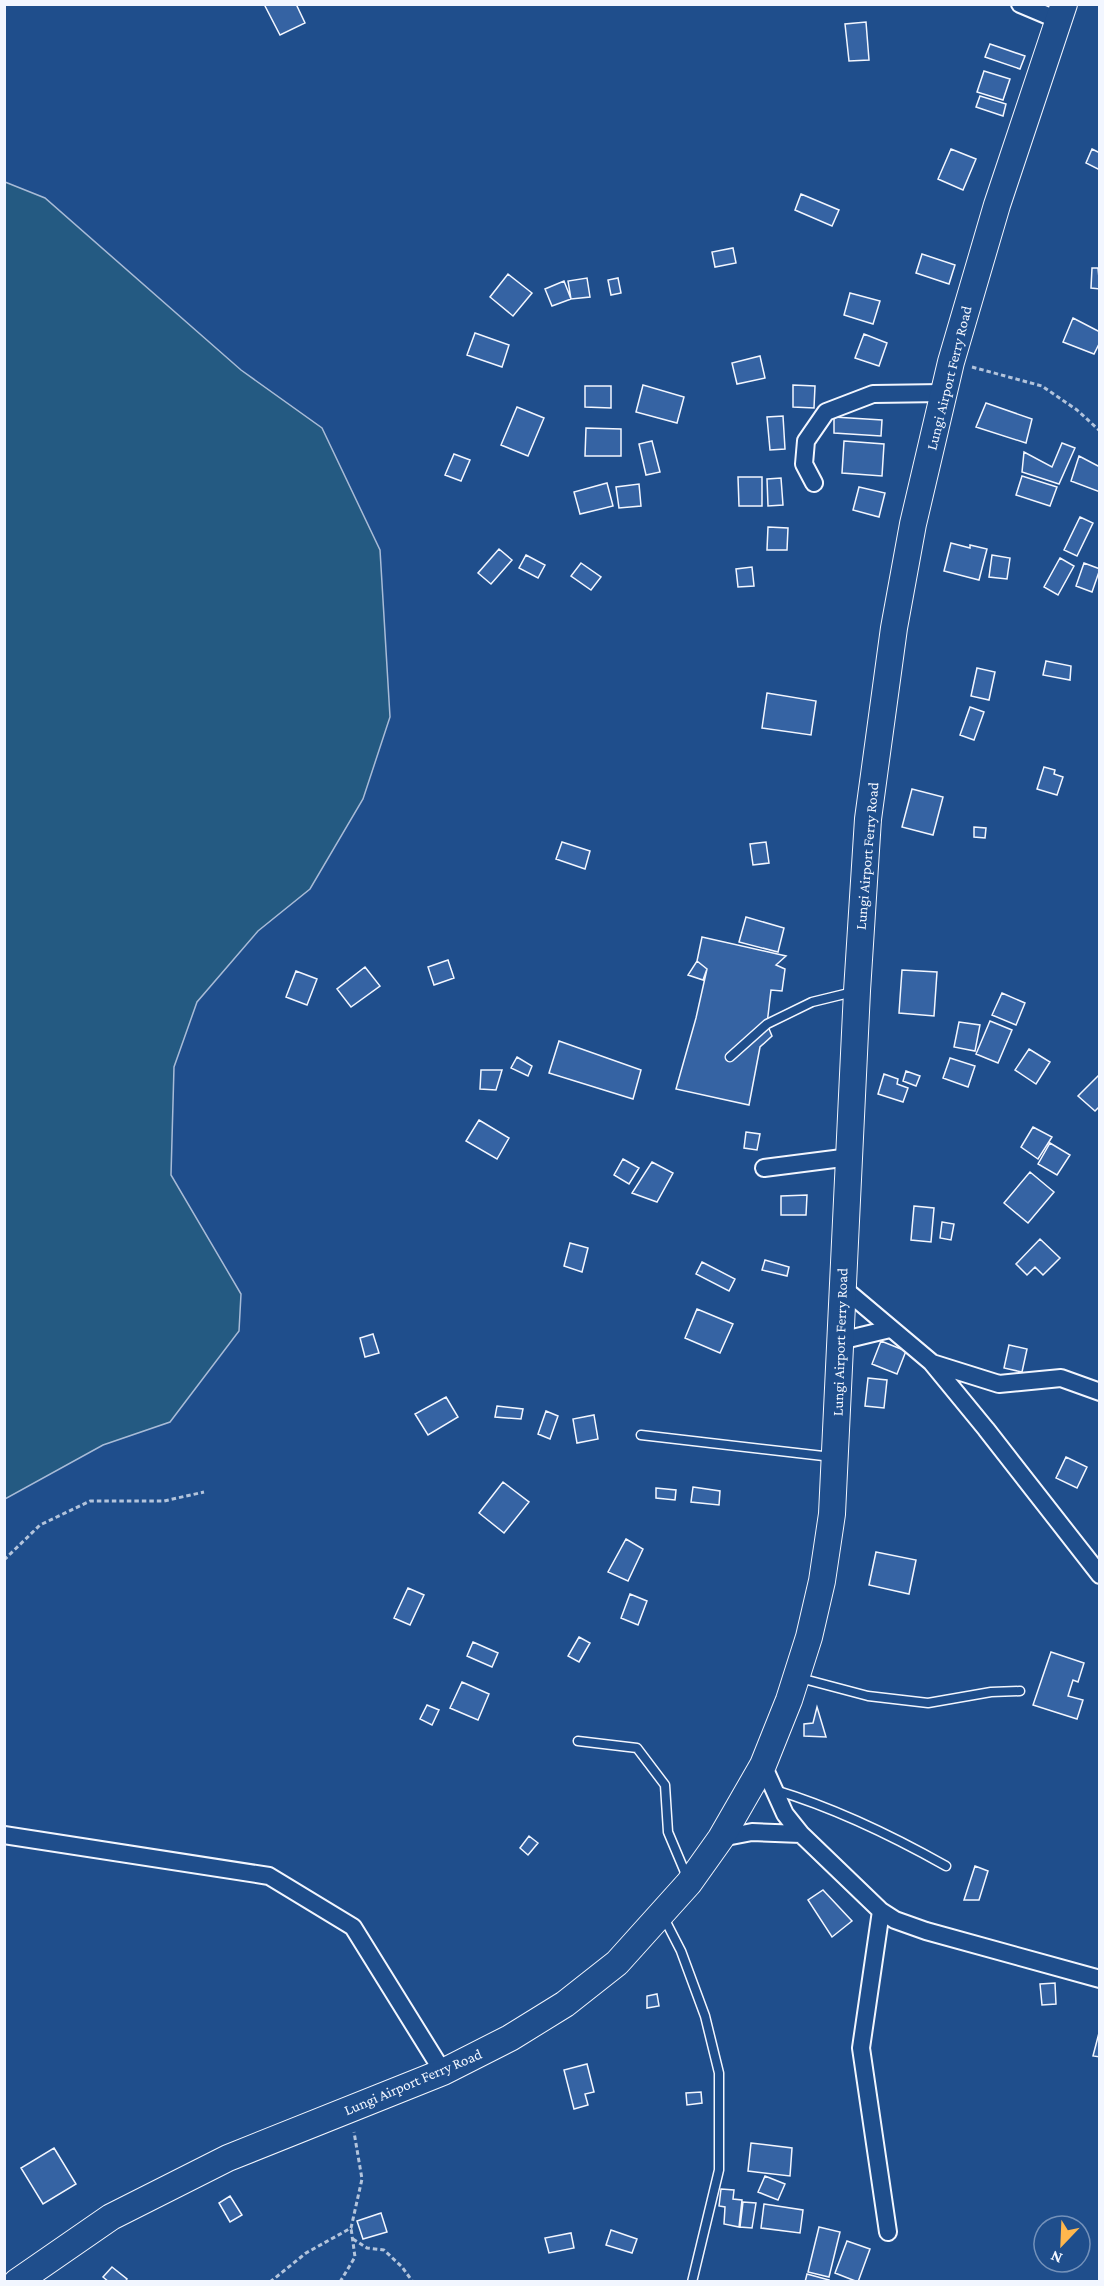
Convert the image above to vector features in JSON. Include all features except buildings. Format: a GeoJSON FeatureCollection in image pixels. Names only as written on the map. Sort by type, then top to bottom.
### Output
{"type":"FeatureCollection","features":[{"type":"Feature","properties":{"kind":"main road","name":"Lungi Airport Ferry Road"},"geometry":{"type":"LineString","coordinates":[[17,2282],[111,2217],[228,2158],[443,2072],[510,2038],[565,2004],[617,1963],[689,1883],[721,1838],[763,1765],[797,1677],[809,1637],[822,1581],[832,1514],[857,991],[868,819],[894,628],[913,524],[951,362],[997,205],[1061,12]]}},
{"type":"Feature","properties":{"kind":"street"},"geometry":{"type":"LineString","coordinates":[[1020,4],[1061,12]]}},
{"type":"Feature","properties":{"kind":"street"},"geometry":{"type":"LineString","coordinates":[[814,483],[804,464],[806,441],[826,412],[873,394],[943,393]]}},
{"type":"Feature","properties":{"kind":"street"},"geometry":{"type":"LineString","coordinates":[[764,1168],[850,1157]]}},
{"type":"Feature","properties":{"kind":"street"},"geometry":{"type":"LineString","coordinates":[[842,1287],[931,1362],[1100,1575]]}},
{"type":"Feature","properties":{"kind":"street"},"geometry":{"type":"LineString","coordinates":[[840,1341],[890,1329]]}},
{"type":"Feature","properties":{"kind":"street"},"geometry":{"type":"LineString","coordinates":[[931,1362],[999,1384],[1061,1378],[1100,1392]]}},
{"type":"Feature","properties":{"kind":"street"},"geometry":{"type":"LineString","coordinates":[[763,1765],[785,1814],[801,1834],[881,1911],[895,1920],[1100,1979]]}},
{"type":"Feature","properties":{"kind":"street"},"geometry":{"type":"LineString","coordinates":[[721,1838],[752,1832],[801,1834]]}},
{"type":"Feature","properties":{"kind":"street"},"geometry":{"type":"LineString","coordinates":[[4,1835],[269,1876],[353,1927],[443,2072]]}},
{"type":"Feature","properties":{"kind":"street"},"geometry":{"type":"LineString","coordinates":[[881,1911],[861,2048],[888,2232]]}},
{"type":"Feature","properties":{"kind":"lane"},"geometry":{"type":"LineString","coordinates":[[730,1057],[767,1024],[812,1002],[857,991]]}},
{"type":"Feature","properties":{"kind":"lane"},"geometry":{"type":"LineString","coordinates":[[640,1435],[836,1457]]}},
{"type":"Feature","properties":{"kind":"lane"},"geometry":{"type":"LineString","coordinates":[[797,1677],[868,1696],[928,1703],[991,1692],[1020,1691]]}},
{"type":"Feature","properties":{"kind":"lane"},"geometry":{"type":"LineString","coordinates":[[578,1741],[637,1748],[665,1785],[668,1832],[689,1883]]}},
{"type":"Feature","properties":{"kind":"lane"},"geometry":{"type":"LineString","coordinates":[[774,1790],[816,1802],[901,1841],[946,1866]]}},
{"type":"Feature","properties":{"kind":"lane"},"geometry":{"type":"LineString","coordinates":[[661,1913],[681,1951],[705,2016],[719,2073],[718,2170],[692,2282]]}},
{"type":"Feature","properties":{"kind":"path"},"geometry":{"type":"LineString","coordinates":[[951,362],[1042,386],[1077,410],[1100,431]]}},
{"type":"Feature","properties":{"kind":"path"},"geometry":{"type":"LineString","coordinates":[[4,1560],[40,1525],[90,1501],[164,1500],[204,1492]]}},
{"type":"Feature","properties":{"kind":"path"},"geometry":{"type":"LineString","coordinates":[[340,2282],[355,2257],[351,2228],[362,2179],[352,2109]]}},
{"type":"Feature","properties":{"kind":"path"},"geometry":{"type":"LineString","coordinates":[[270,2282],[306,2253],[351,2228]]}},
{"type":"Feature","properties":{"kind":"path"},"geometry":{"type":"LineString","coordinates":[[353,2239],[367,2248],[384,2250],[402,2267],[412,2282]]}},
{"type":"Feature","properties":{"kind":"shaded area"},"geometry":{"type":"Polygon","coordinates":[[[5,182],[45,198],[241,370],[322,428],[380,550],[390,717],[363,799],[310,889],[258,931],[197,1002],[174,1067],[171,1175],[241,1294],[239,1331],[170,1422],[103,1445],[5,1499],[5,182]]]}}]}
